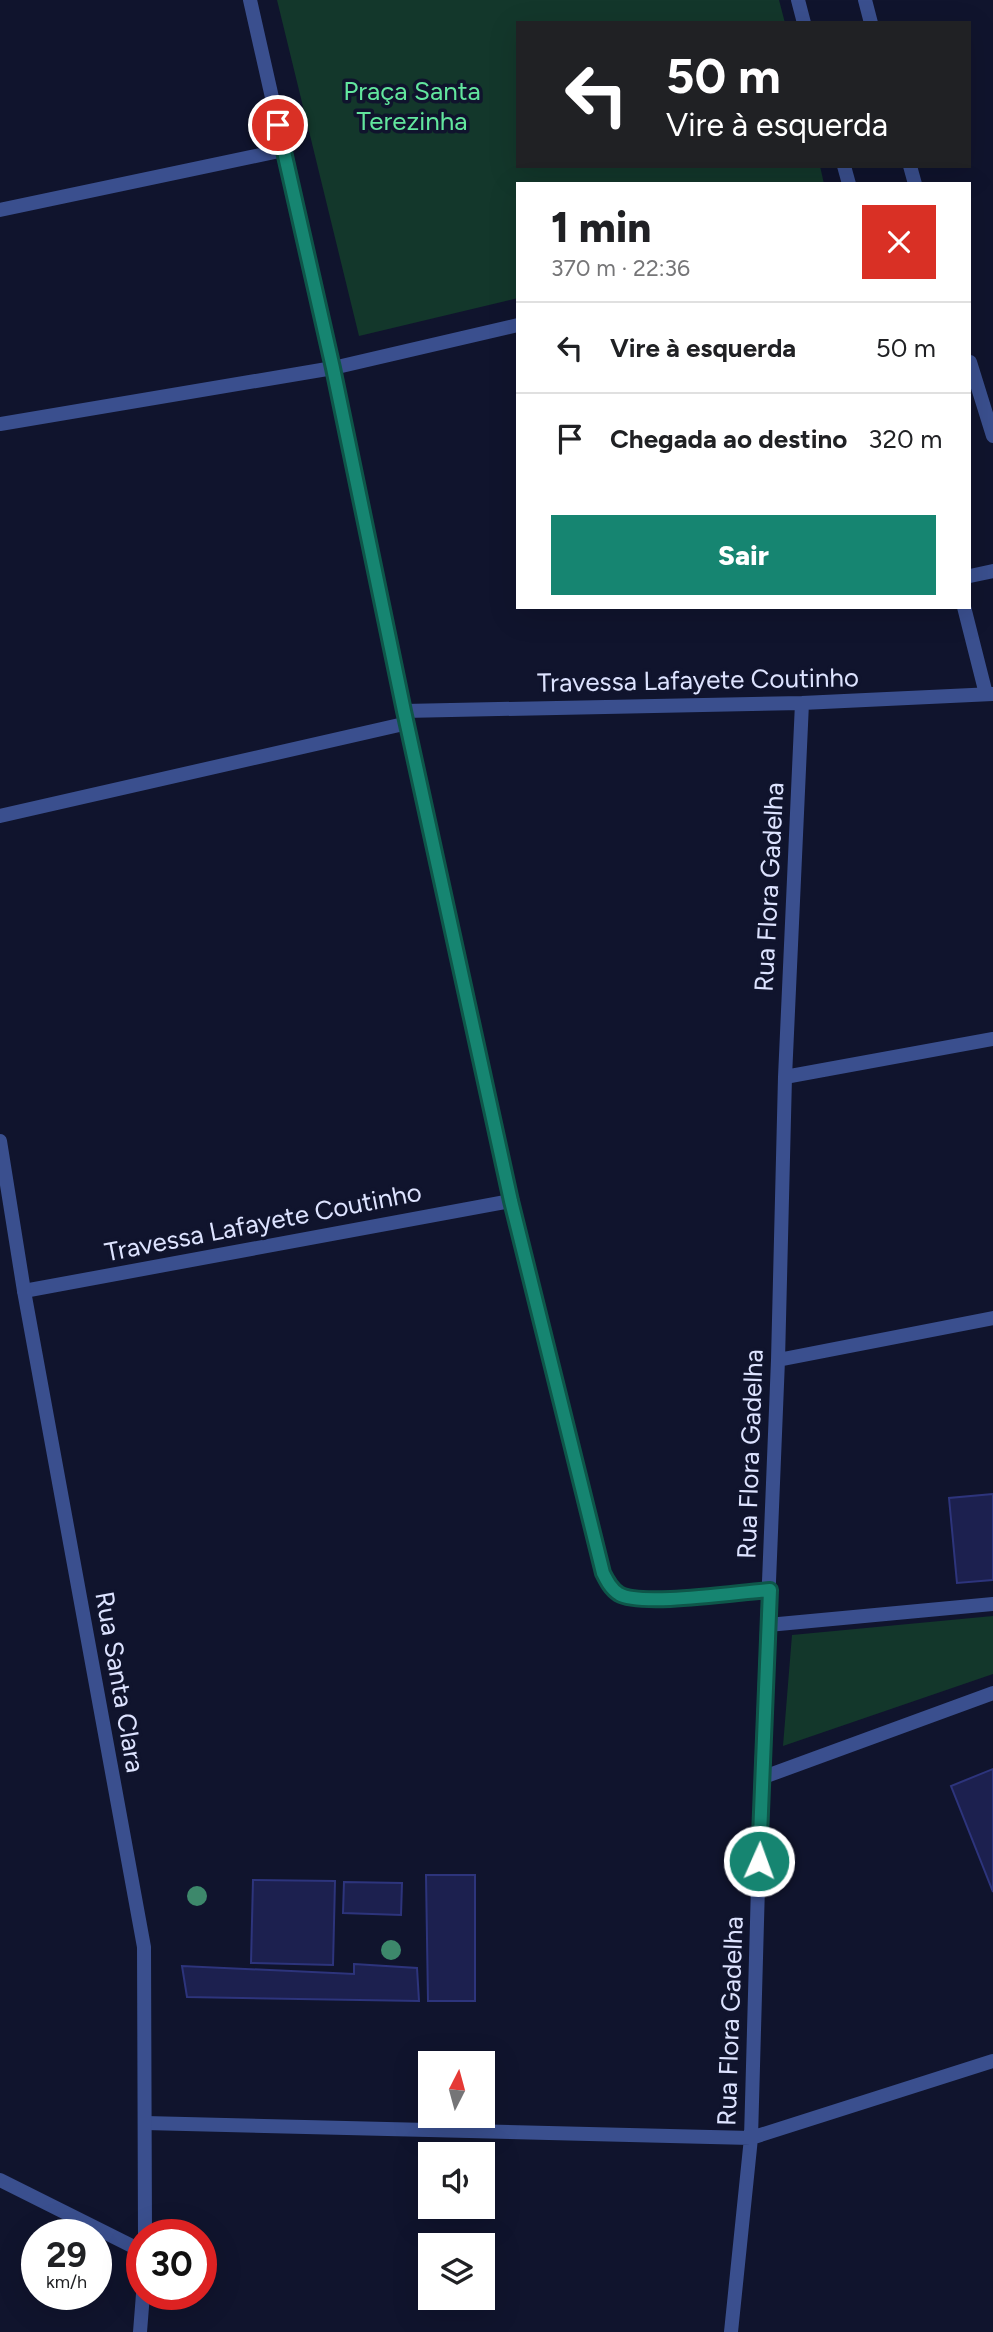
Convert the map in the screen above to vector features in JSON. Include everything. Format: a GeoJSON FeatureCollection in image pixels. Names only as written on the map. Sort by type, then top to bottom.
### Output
{"type":"FeatureCollection","features":[{"type":"Feature","properties":{"kind":"street"},"geometry":{"type":"LineString","coordinates":[[250,0],[333,368],[511,1201],[603,1573],[610,1586],[619,1594],[645,1600],[770,1590]]}},
{"type":"Feature","properties":{"kind":"street"},"geometry":{"type":"LineString","coordinates":[[798,0],[803,21]]}},
{"type":"Feature","properties":{"kind":"street"},"geometry":{"type":"LineString","coordinates":[[864,0],[870,21]]}},
{"type":"Feature","properties":{"kind":"street"},"geometry":{"type":"LineString","coordinates":[[0,211],[284,150]]}},
{"type":"Feature","properties":{"kind":"street"},"geometry":{"type":"LineString","coordinates":[[0,424],[333,368],[516,325]]}},
{"type":"Feature","properties":{"kind":"street"},"geometry":{"type":"LineString","coordinates":[[971,365],[993,436]]}},
{"type":"Feature","properties":{"kind":"street"},"geometry":{"type":"LineString","coordinates":[[971,576],[993,571]]}},
{"type":"Feature","properties":{"kind":"street"},"geometry":{"type":"LineString","coordinates":[[965,609],[990,694]]}},
{"type":"Feature","properties":{"kind":"street","name":"Travessa Lafayete Coutinho"},"geometry":{"type":"LineString","coordinates":[[0,816],[406,717],[990,694]]}},
{"type":"Feature","properties":{"kind":"street","name":"Rua Flora Gadelha"},"geometry":{"type":"LineString","coordinates":[[731,2332],[751,2138],[785,1077],[802,703]]}},
{"type":"Feature","properties":{"kind":"street"},"geometry":{"type":"LineString","coordinates":[[785,1077],[993,1040]]}},
{"type":"Feature","properties":{"kind":"street","name":"Rua Santa Clara"},"geometry":{"type":"LineString","coordinates":[[0,1141],[24,1291],[144,1947],[145,2219]]}},
{"type":"Feature","properties":{"kind":"street","name":"Travessa Lafayete Coutinho"},"geometry":{"type":"LineString","coordinates":[[24,1291],[511,1201]]}},
{"type":"Feature","properties":{"kind":"street"},"geometry":{"type":"LineString","coordinates":[[778,1360],[993,1318]]}},
{"type":"Feature","properties":{"kind":"street"},"geometry":{"type":"LineString","coordinates":[[768,1625],[993,1604]]}},
{"type":"Feature","properties":{"kind":"street"},"geometry":{"type":"LineString","coordinates":[[761,1778],[993,1693]]}},
{"type":"Feature","properties":{"kind":"street"},"geometry":{"type":"LineString","coordinates":[[145,2123],[751,2138],[993,2061]]}},
{"type":"Feature","properties":{"kind":"street"},"geometry":{"type":"LineString","coordinates":[[0,2180],[126,2243]]}},
{"type":"Feature","properties":{"kind":"street"},"geometry":{"type":"LineString","coordinates":[[141,2332],[142,2310]]}},
{"type":"Feature","properties":{"kind":"green space","name":"Praça Santa Terezinha"},"geometry":{"type":"Polygon","coordinates":[[[277,0],[779,0],[784,21],[516,21],[516,168],[820,168],[824,182],[516,182],[516,298],[359,336],[277,0]]]}},
{"type":"Feature","properties":{"kind":"green space"},"geometry":{"type":"Polygon","coordinates":[[[993,1616],[993,1674],[783,1746],[792,1635],[993,1616]]]}},
{"type":"Feature","properties":{"kind":"building"},"geometry":{"type":"Polygon","coordinates":[[[993,1494],[993,1580],[957,1583],[949,1498],[993,1494]]]}},
{"type":"Feature","properties":{"kind":"building"},"geometry":{"type":"Polygon","coordinates":[[[993,1769],[993,1892],[951,1786],[993,1769]]]}},
{"type":"Feature","properties":{"kind":"building"},"geometry":{"type":"Polygon","coordinates":[[[426,1875],[475,1875],[475,2001],[428,2001],[426,1875]]]}},
{"type":"Feature","properties":{"kind":"building"},"geometry":{"type":"Polygon","coordinates":[[[253,1880],[335,1881],[333,1965],[251,1963],[253,1880]]]}},
{"type":"Feature","properties":{"kind":"building"},"geometry":{"type":"Polygon","coordinates":[[[344,1882],[402,1883],[401,1915],[343,1913],[344,1882]]]}},
{"type":"Feature","properties":{"kind":"building"},"geometry":{"type":"Polygon","coordinates":[[[354,1964],[417,1968],[419,2001],[187,1997],[182,1966],[354,1974],[354,1964]]]}},
{"type":"Feature","properties":{"kind":"route"},"geometry":{"type":"LineString","coordinates":[[278,125],[333,368],[404,711],[511,1201],[603,1573],[610,1586],[619,1594],[645,1600],[770,1590],[759,1861]]}}]}
